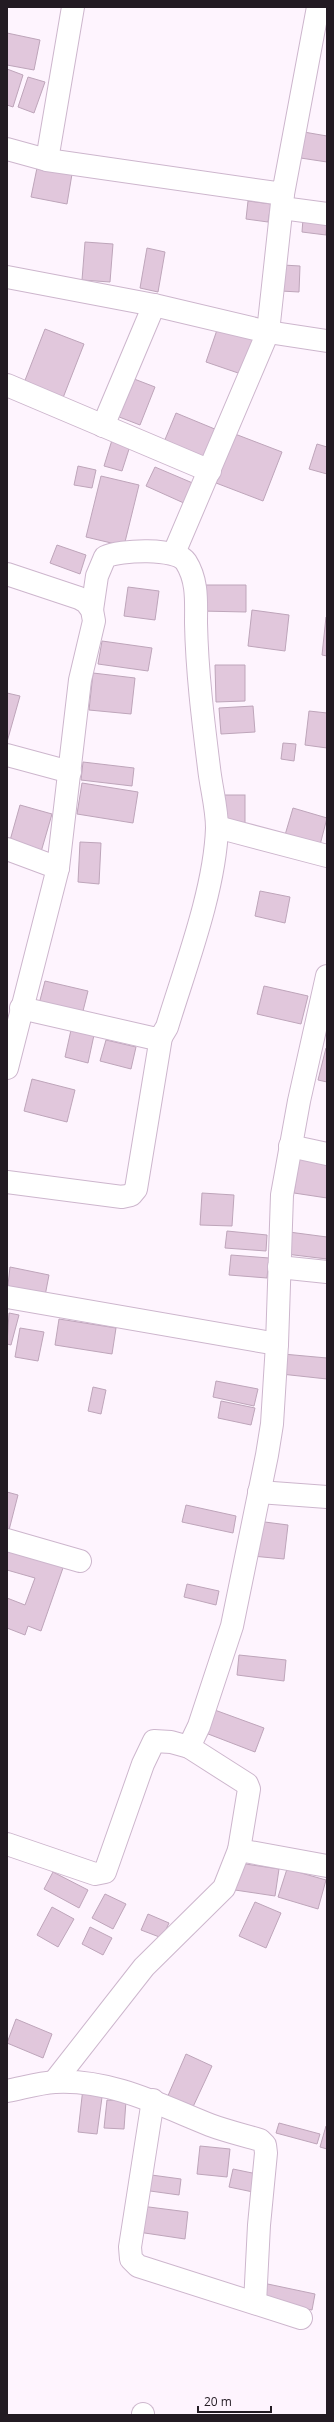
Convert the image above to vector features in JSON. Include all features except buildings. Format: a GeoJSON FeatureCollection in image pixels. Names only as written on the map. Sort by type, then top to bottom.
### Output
{"type":"FeatureCollection","features":[{"type":"Feature","properties":{"kind":"street"},"geometry":{"type":"LineString","coordinates":[[47,160],[74,7]]}},
{"type":"Feature","properties":{"kind":"street"},"geometry":{"type":"LineString","coordinates":[[174,554],[268,332],[282,201],[320,32],[318,7]]}},
{"type":"Feature","properties":{"kind":"street"},"geometry":{"type":"LineString","coordinates":[[7,149],[47,160],[282,201],[327,214]]}},
{"type":"Feature","properties":{"kind":"street"},"geometry":{"type":"LineString","coordinates":[[7,277],[154,305],[268,332],[327,342]]}},
{"type":"Feature","properties":{"kind":"street"},"geometry":{"type":"LineString","coordinates":[[103,426],[154,305]]}},
{"type":"Feature","properties":{"kind":"street"},"geometry":{"type":"LineString","coordinates":[[7,385],[210,471]]}},
{"type":"Feature","properties":{"kind":"street"},"geometry":{"type":"LineString","coordinates":[[7,1068],[21,1008],[58,868],[80,680],[94,621],[92,610],[97,576],[105,557],[113,553],[129,552],[174,554],[185,560],[196,587],[200,688],[217,827],[212,867],[201,917],[167,1027],[161,1037],[136,1189],[131,1195],[122,1197],[7,1182]]}},
{"type":"Feature","properties":{"kind":"street"},"geometry":{"type":"LineString","coordinates":[[7,574],[78,598],[92,610]]}},
{"type":"Feature","properties":{"kind":"street"},"geometry":{"type":"LineString","coordinates":[[7,755],[70,772]]}},
{"type":"Feature","properties":{"kind":"street"},"geometry":{"type":"LineString","coordinates":[[217,827],[327,856]]}},
{"type":"Feature","properties":{"kind":"street"},"geometry":{"type":"LineString","coordinates":[[7,849],[58,868]]}},
{"type":"Feature","properties":{"kind":"street"},"geometry":{"type":"LineString","coordinates":[[189,1747],[199,1726],[232,1626],[272,1424],[277,1344],[282,1195],[290,1146],[327,976]]}},
{"type":"Feature","properties":{"kind":"street"},"geometry":{"type":"LineString","coordinates":[[21,1008],[152,1038],[161,1037]]}},
{"type":"Feature","properties":{"kind":"street"},"geometry":{"type":"LineString","coordinates":[[290,1146],[327,1154]]}},
{"type":"Feature","properties":{"kind":"street"},"geometry":{"type":"LineString","coordinates":[[279,1267],[327,1272]]}},
{"type":"Feature","properties":{"kind":"street"},"geometry":{"type":"LineString","coordinates":[[7,1297],[277,1344]]}},
{"type":"Feature","properties":{"kind":"street"},"geometry":{"type":"LineString","coordinates":[[259,1492],[327,1497]]}},
{"type":"Feature","properties":{"kind":"street"},"geometry":{"type":"LineString","coordinates":[[7,1540],[80,1561]]}},
{"type":"Feature","properties":{"kind":"street"},"geometry":{"type":"LineString","coordinates":[[7,1844],[95,1874],[105,1872],[143,1764],[154,1741],[171,1742],[189,1747],[247,1784],[249,1789],[239,1850],[224,1888],[144,1967],[54,2082]]}},
{"type":"Feature","properties":{"kind":"street"},"geometry":{"type":"LineString","coordinates":[[239,1850],[327,1866]]}},
{"type":"Feature","properties":{"kind":"street"},"geometry":{"type":"LineString","coordinates":[[7,2091],[54,2082],[80,2083],[108,2087],[153,2100],[211,2126],[260,2140],[265,2145],[255,2303]]}},
{"type":"Feature","properties":{"kind":"street"},"geometry":{"type":"LineString","coordinates":[[153,2100],[130,2247],[131,2259],[138,2266],[301,2318]]}}]}
